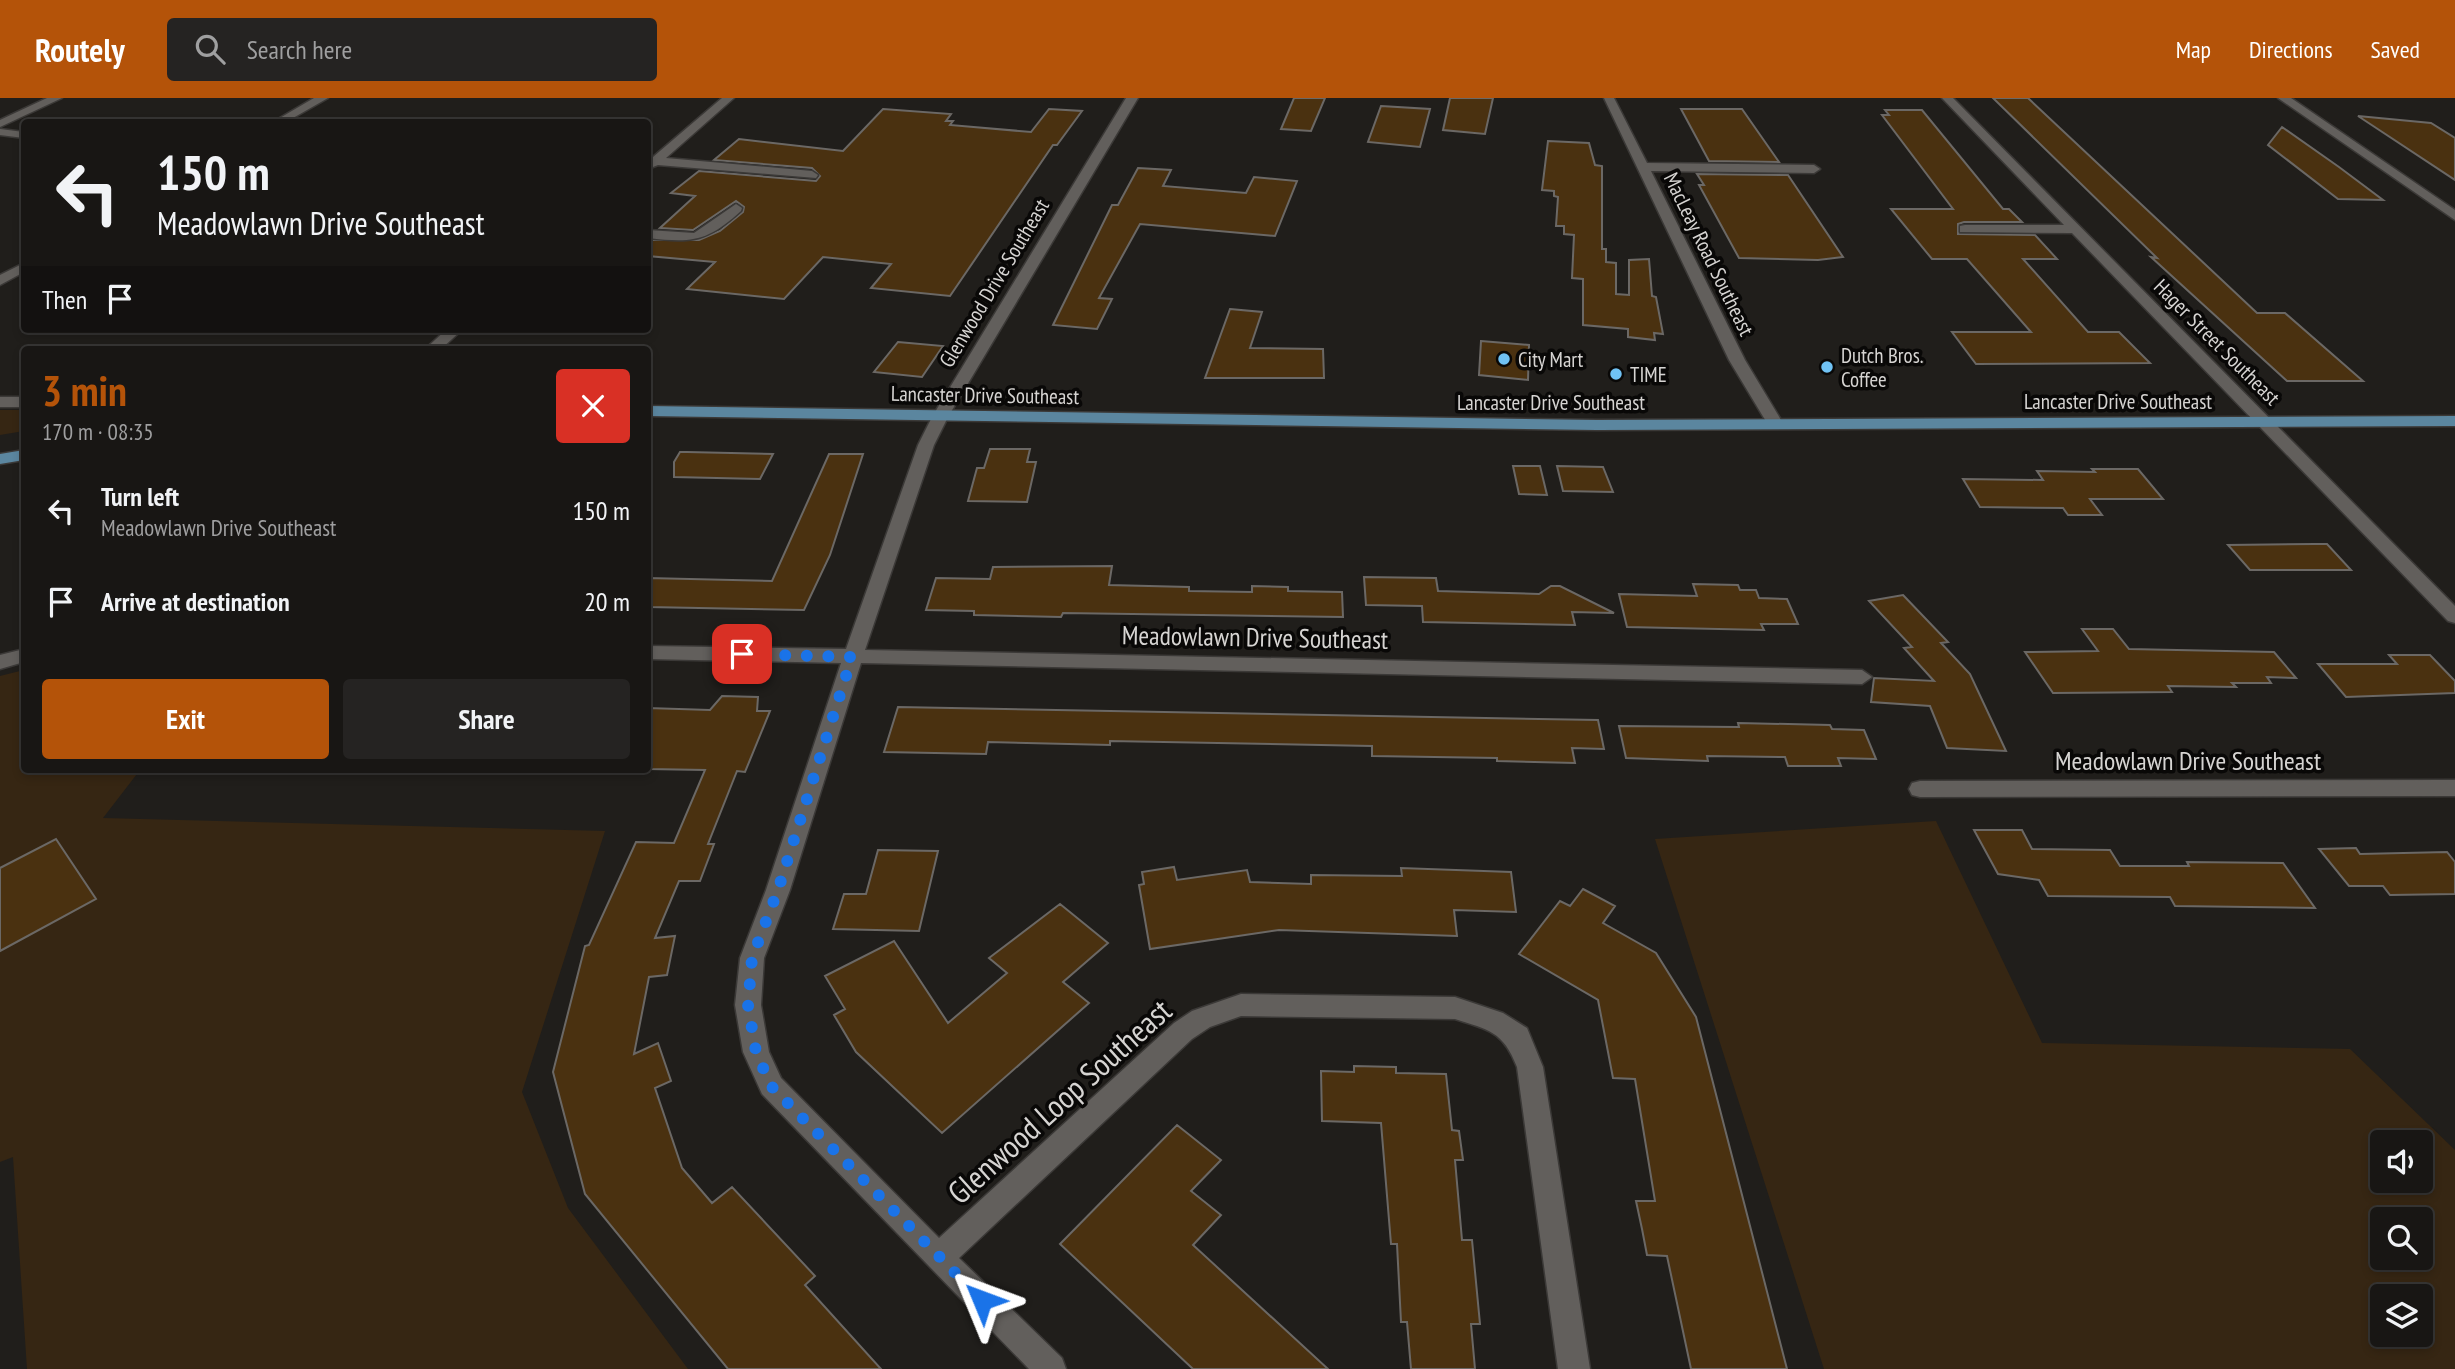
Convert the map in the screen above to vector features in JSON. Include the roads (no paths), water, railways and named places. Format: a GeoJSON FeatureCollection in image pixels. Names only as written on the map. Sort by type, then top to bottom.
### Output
{"type":"FeatureCollection","features":[{"type":"Feature","properties":{"kind":"main road","name":"Lancaster Drive Southeast"},"geometry":{"type":"LineString","coordinates":[[651,411],[1367,424],[1776,425],[2455,421]]}},
{"type":"Feature","properties":{"kind":"main road"},"geometry":{"type":"LineString","coordinates":[[0,459],[21,456]]}},
{"type":"Feature","properties":{"kind":"street"},"geometry":{"type":"LineString","coordinates":[[0,124],[56,98]]}},
{"type":"Feature","properties":{"kind":"street"},"geometry":{"type":"LineString","coordinates":[[284,119],[322,98]]}},
{"type":"Feature","properties":{"kind":"street"},"geometry":{"type":"LineString","coordinates":[[651,162],[730,98]]}},
{"type":"Feature","properties":{"kind":"street","name":"Glenwood Drive Southeast"},"geometry":{"type":"LineString","coordinates":[[852,657],[926,445],[940,417],[1132,98]]}},
{"type":"Feature","properties":{"kind":"street","name":"MacLeay Road Southeast"},"geometry":{"type":"LineString","coordinates":[[1609,98],[1737,360],[1776,425]]}},
{"type":"Feature","properties":{"kind":"street","name":"Hager Street Southeast"},"geometry":{"type":"LineString","coordinates":[[1947,98],[2455,617]]}},
{"type":"Feature","properties":{"kind":"street"},"geometry":{"type":"LineString","coordinates":[[2284,98],[2455,216]]}},
{"type":"Feature","properties":{"kind":"street"},"geometry":{"type":"LineString","coordinates":[[0,132],[21,135]]}},
{"type":"Feature","properties":{"kind":"street"},"geometry":{"type":"LineString","coordinates":[[651,163],[813,175]]}},
{"type":"Feature","properties":{"kind":"street"},"geometry":{"type":"LineString","coordinates":[[1643,167],[1814,169]]}},
{"type":"Feature","properties":{"kind":"street"},"geometry":{"type":"LineString","coordinates":[[651,234],[692,238],[710,233],[736,208]]}},
{"type":"Feature","properties":{"kind":"street"},"geometry":{"type":"LineString","coordinates":[[1965,229],[2077,229]]}},
{"type":"Feature","properties":{"kind":"street"},"geometry":{"type":"LineString","coordinates":[[0,281],[21,269]]}},
{"type":"Feature","properties":{"kind":"street"},"geometry":{"type":"LineString","coordinates":[[436,346],[451,333]]}},
{"type":"Feature","properties":{"kind":"street"},"geometry":{"type":"LineString","coordinates":[[0,402],[21,402]]}},
{"type":"Feature","properties":{"kind":"street","name":"Meadowlawn Drive Southeast"},"geometry":{"type":"LineString","coordinates":[[651,652],[1862,677]]}},
{"type":"Feature","properties":{"kind":"street"},"geometry":{"type":"LineString","coordinates":[[0,663],[21,657]]}},
{"type":"Feature","properties":{"kind":"street"},"geometry":{"type":"LineString","coordinates":[[852,657],[778,890],[752,958],[748,1005],[756,1052],[771,1086],[938,1258],[1051,1369]]}},
{"type":"Feature","properties":{"kind":"street","name":"Meadowlawn Drive Southeast"},"geometry":{"type":"LineString","coordinates":[[1920,789],[2455,788]]}},
{"type":"Feature","properties":{"kind":"street","name":"Glenwood Loop Southeast"},"geometry":{"type":"LineString","coordinates":[[938,1258],[1183,1031],[1201,1019],[1241,1005],[1455,1007],[1494,1021],[1518,1037],[1530,1066],[1574,1369]]}},
{"type":"Feature","properties":{"kind":"place","name":"City Mart"},"geometry":{"type":"Point","coordinates":[1504,359]}},
{"type":"Feature","properties":{"kind":"place","name":"Dutch Bros. Coffee"},"geometry":{"type":"Point","coordinates":[1827,367]}},
{"type":"Feature","properties":{"kind":"place","name":"TIME"},"geometry":{"type":"Point","coordinates":[1616,374]}}]}
